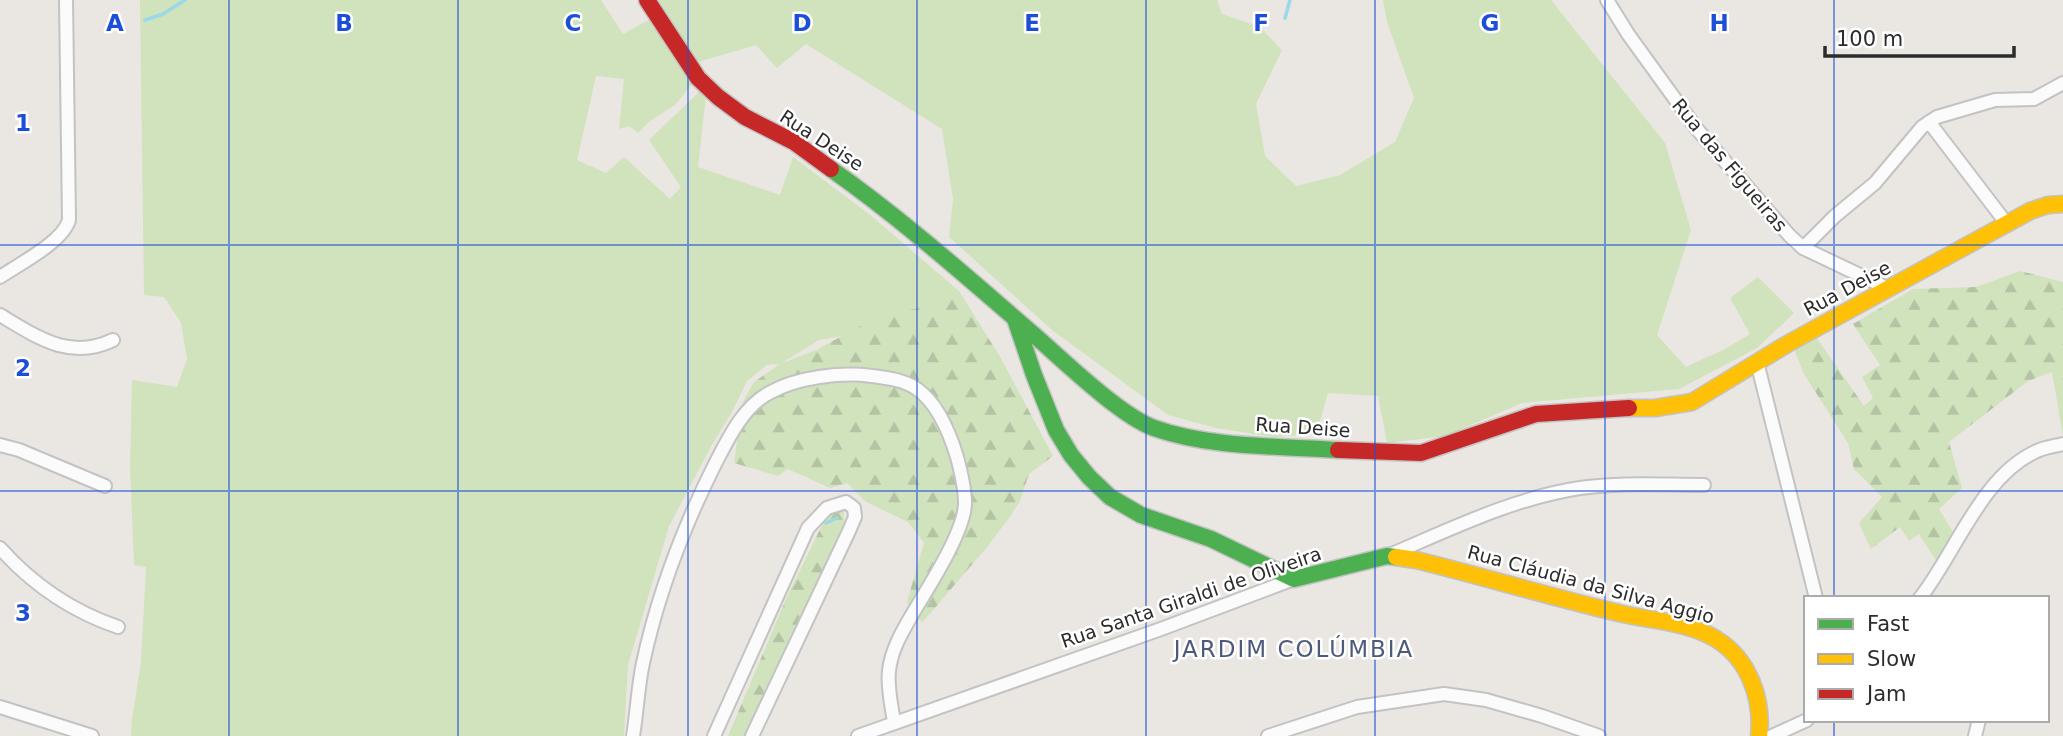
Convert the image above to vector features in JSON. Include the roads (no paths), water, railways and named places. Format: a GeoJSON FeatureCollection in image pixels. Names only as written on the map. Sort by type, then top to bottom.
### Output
{"type":"FeatureCollection","features":[{"type":"Feature","properties":{"kind":"street"},"geometry":{"type":"LineString","coordinates":[[0,278],[56,239],[67,227],[69,220],[66,0]]}},
{"type":"Feature","properties":{"kind":"street","name":"Rua Deise"},"geometry":{"type":"LineString","coordinates":[[647,0],[698,78],[718,97],[745,117],[794,142],[860,189],[1124,410],[1152,427],[1197,440],[1268,447],[1421,453],[1536,414],[1606,408],[1655,408],[1692,402],[1757,362],[2030,211],[2048,205],[2063,204]]}},
{"type":"Feature","properties":{"kind":"street","name":"Rua das Figueiras"},"geometry":{"type":"LineString","coordinates":[[1607,0],[1628,34],[1696,128],[1772,218],[1803,248],[1889,289]]}},
{"type":"Feature","properties":{"kind":"street"},"geometry":{"type":"LineString","coordinates":[[1803,248],[1835,216],[1875,183],[1929,122],[1954,111],[1995,100],[2034,99],[2063,83]]}},
{"type":"Feature","properties":{"kind":"street"},"geometry":{"type":"LineString","coordinates":[[1929,122],[2007,224]]}},
{"type":"Feature","properties":{"kind":"street"},"geometry":{"type":"LineString","coordinates":[[0,316],[32,333],[73,349],[91,349],[113,340]]}},
{"type":"Feature","properties":{"kind":"street"},"geometry":{"type":"LineString","coordinates":[[1015,319],[1059,439],[1092,482],[1136,513],[1244,551],[1294,579]]}},
{"type":"Feature","properties":{"kind":"street"},"geometry":{"type":"LineString","coordinates":[[1757,362],[1816,596]]}},
{"type":"Feature","properties":{"kind":"street"},"geometry":{"type":"LineString","coordinates":[[633,736],[643,664],[670,564],[728,439],[746,414],[767,393],[839,374],[898,380],[917,388],[933,406],[944,425],[956,454],[963,483],[965,506],[959,530],[892,655],[888,671],[894,723]]}},
{"type":"Feature","properties":{"kind":"street"},"geometry":{"type":"LineString","coordinates":[[1924,596],[1995,482],[2017,463],[2037,451],[2063,444]]}},
{"type":"Feature","properties":{"kind":"street"},"geometry":{"type":"LineString","coordinates":[[0,446],[62,466],[105,486]]}},
{"type":"Feature","properties":{"kind":"street","name":"Rua Santa Giraldi de Oliveira"},"geometry":{"type":"LineString","coordinates":[[858,736],[1294,579],[1387,556],[1494,512],[1539,498],[1614,484],[1704,485]]}},
{"type":"Feature","properties":{"kind":"street"},"geometry":{"type":"LineString","coordinates":[[714,736],[808,528],[827,508],[846,502],[854,508],[855,517],[752,736]]}},
{"type":"Feature","properties":{"kind":"street"},"geometry":{"type":"LineString","coordinates":[[0,548],[56,599],[77,611],[118,627]]}},
{"type":"Feature","properties":{"kind":"street","name":"Rua Cláudia da Silva Aggio"},"geometry":{"type":"LineString","coordinates":[[1387,556],[1429,563],[1614,612],[1701,631],[1732,652],[1752,683],[1762,715],[1759,736]]}},
{"type":"Feature","properties":{"kind":"street"},"geometry":{"type":"LineString","coordinates":[[1268,736],[1357,707],[1444,694],[1486,700],[1599,736]]}},
{"type":"Feature","properties":{"kind":"street"},"geometry":{"type":"LineString","coordinates":[[0,707],[92,736]]}},
{"type":"Feature","properties":{"kind":"street"},"geometry":{"type":"LineString","coordinates":[[1772,736],[1804,721]]}},
{"type":"Feature","properties":{"kind":"waterway"},"geometry":{"type":"LineString","coordinates":[[145,20],[163,14],[185,0]]}},
{"type":"Feature","properties":{"kind":"waterway"},"geometry":{"type":"LineString","coordinates":[[1285,18],[1290,0]]}},
{"type":"Feature","properties":{"kind":"waterway"},"geometry":{"type":"LineString","coordinates":[[826,523],[837,518]]}},
{"type":"Feature","properties":{"kind":"district","name":"JARDIM COLÚMBIA"},"geometry":{"type":"Point","coordinates":[1294,649]}}]}
